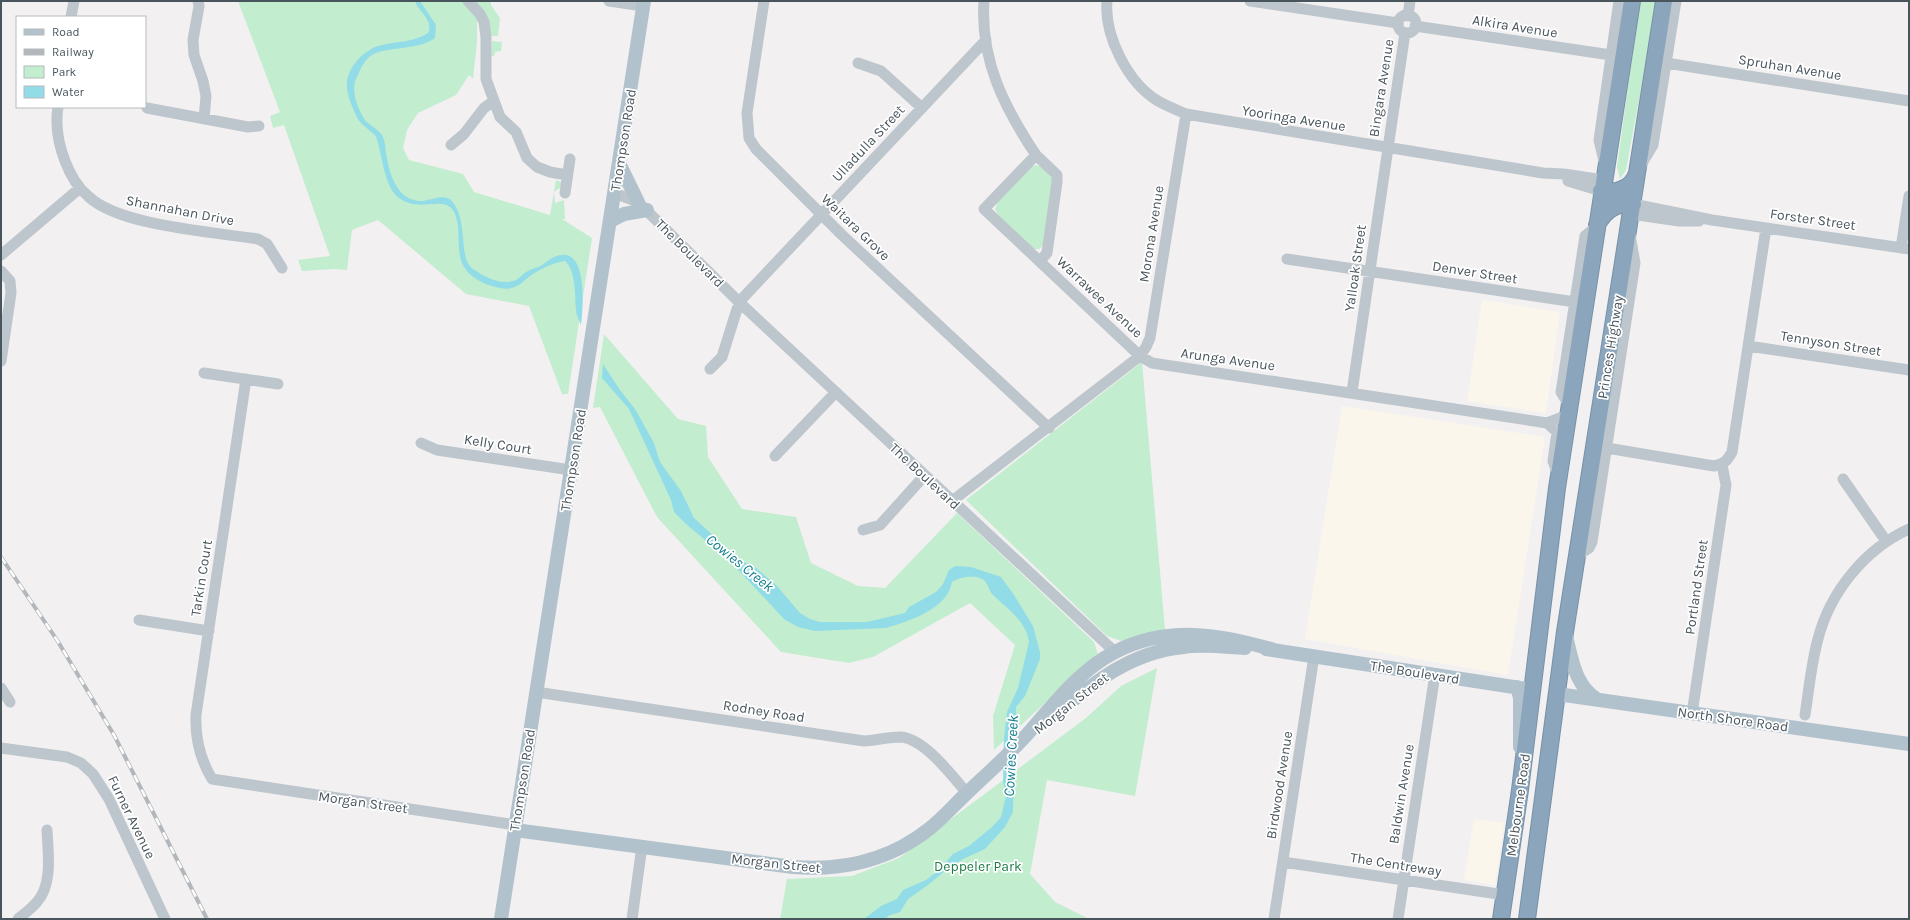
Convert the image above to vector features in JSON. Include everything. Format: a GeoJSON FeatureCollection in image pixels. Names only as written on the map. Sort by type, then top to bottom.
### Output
{"type":"FeatureCollection","features":[{"type":"Feature","properties":{"kind":"highway","name":"Princes Highway"},"geometry":{"type":"LineString","coordinates":[[1557,694],[1577,556],[1617,198],[1632,1]]}},
{"type":"Feature","properties":{"kind":"highway"},"geometry":{"type":"LineString","coordinates":[[1617,198],[1638,172],[1664,1]]}},
{"type":"Feature","properties":{"kind":"highway","name":"Princes Highway"},"geometry":{"type":"LineString","coordinates":[[1533,690],[1559,479],[1597,226],[1617,198]]}},
{"type":"Feature","properties":{"kind":"highway","name":"The Boulevard"},"geometry":{"type":"LineString","coordinates":[[1533,690],[1557,694]]}},
{"type":"Feature","properties":{"kind":"highway","name":"Melbourne Road"},"geometry":{"type":"LineString","coordinates":[[1501,919],[1533,690]]}},
{"type":"Feature","properties":{"kind":"highway","name":"Melbourne Road"},"geometry":{"type":"LineString","coordinates":[[1527,919],[1557,694]]}},
{"type":"Feature","properties":{"kind":"main road","name":"Thompson Road"},"geometry":{"type":"LineString","coordinates":[[501,919],[644,4]]}},
{"type":"Feature","properties":{"kind":"main road"},"geometry":{"type":"LineString","coordinates":[[610,221],[643,206],[619,163]]}},
{"type":"Feature","properties":{"kind":"main road","name":"The Boulevard"},"geometry":{"type":"LineString","coordinates":[[1115,652],[1158,638],[1193,634],[1227,637],[1274,650]]}},
{"type":"Feature","properties":{"kind":"main road"},"geometry":{"type":"LineString","coordinates":[[1565,634],[1577,676],[1588,692],[1598,700]]}},
{"type":"Feature","properties":{"kind":"main road","name":"The Boulevard"},"geometry":{"type":"LineString","coordinates":[[1124,664],[1151,653],[1185,646],[1216,646],[1274,650],[1533,690]]}},
{"type":"Feature","properties":{"kind":"main road"},"geometry":{"type":"LineString","coordinates":[[1115,652],[1124,664]]}},
{"type":"Feature","properties":{"kind":"main road","name":"Morgan Street"},"geometry":{"type":"LineString","coordinates":[[1020,744],[1073,683],[1089,669],[1115,652]]}},
{"type":"Feature","properties":{"kind":"main road","name":"Morgan Street"},"geometry":{"type":"LineString","coordinates":[[515,827],[793,867],[814,868],[846,866],[871,860],[909,843],[934,825],[1020,744],[1097,680],[1124,664]]}},
{"type":"Feature","properties":{"kind":"main road"},"geometry":{"type":"LineString","coordinates":[[1517,687],[1520,698],[1522,777]]}},
{"type":"Feature","properties":{"kind":"main road","name":"North Shore Road"},"geometry":{"type":"LineString","coordinates":[[1557,694],[1909,744]]}},
{"type":"Feature","properties":{"kind":"street"},"geometry":{"type":"LineString","coordinates":[[71,16],[74,1]]}},
{"type":"Feature","properties":{"kind":"street"},"geometry":{"type":"LineString","coordinates":[[468,1],[480,14],[484,22],[486,37],[485,74],[500,117],[516,132],[527,158],[537,167],[550,172],[567,175]]}},
{"type":"Feature","properties":{"kind":"street"},"geometry":{"type":"LineString","coordinates":[[609,1],[644,4]]}},
{"type":"Feature","properties":{"kind":"street","name":"Waitara Grove"},"geometry":{"type":"LineString","coordinates":[[764,1],[747,114],[749,138],[756,149],[821,214],[1049,428]]}},
{"type":"Feature","properties":{"kind":"street","name":"Warrawee Avenue"},"geometry":{"type":"LineString","coordinates":[[984,1],[984,23],[988,59],[1001,95],[1018,128],[1036,155],[1056,175],[1057,182],[1047,253],[1040,261]]}},
{"type":"Feature","properties":{"kind":"street","name":"Yooringa Avenue"},"geometry":{"type":"LineString","coordinates":[[1107,1],[1109,32],[1118,54],[1128,71],[1141,87],[1157,101],[1186,114],[1387,149],[1543,174],[1571,175],[1617,198]]}},
{"type":"Feature","properties":{"kind":"street"},"geometry":{"type":"LineString","coordinates":[[1250,1],[1398,23]]}},
{"type":"Feature","properties":{"kind":"street"},"geometry":{"type":"LineString","coordinates":[[1408,16],[1410,1]]}},
{"type":"Feature","properties":{"kind":"street"},"geometry":{"type":"LineString","coordinates":[[1577,556],[1591,545],[1635,263],[1617,198],[1598,142],[1619,1]]}},
{"type":"Feature","properties":{"kind":"street"},"geometry":{"type":"LineString","coordinates":[[1638,172],[1653,145],[1676,1]]}},
{"type":"Feature","properties":{"kind":"street"},"geometry":{"type":"LineString","coordinates":[[198,3],[193,40],[194,55],[206,96],[204,119]]}},
{"type":"Feature","properties":{"kind":"street"},"geometry":{"type":"LineString","coordinates":[[1408,16],[1414,20],[1415,26],[1412,31],[1405,33],[1399,28],[1398,23],[1401,18],[1408,16]]}},
{"type":"Feature","properties":{"kind":"street","name":"Alkira Avenue"},"geometry":{"type":"LineString","coordinates":[[1415,26],[1611,55]]}},
{"type":"Feature","properties":{"kind":"street","name":"Bingara Avenue"},"geometry":{"type":"LineString","coordinates":[[1387,149],[1405,33]]}},
{"type":"Feature","properties":{"kind":"street","name":"Ulladulla Street"},"geometry":{"type":"LineString","coordinates":[[710,369],[722,357],[737,310],[741,303],[821,214],[986,40]]}},
{"type":"Feature","properties":{"kind":"street"},"geometry":{"type":"LineString","coordinates":[[858,63],[881,71],[922,108]]}},
{"type":"Feature","properties":{"kind":"street","name":"Spruhan Avenue"},"geometry":{"type":"LineString","coordinates":[[1666,63],[1909,101]]}},
{"type":"Feature","properties":{"kind":"street"},"geometry":{"type":"LineString","coordinates":[[450,145],[464,134],[484,108],[494,101]]}},
{"type":"Feature","properties":{"kind":"street","name":"Shannahan Drive"},"geometry":{"type":"LineString","coordinates":[[58,108],[57,136],[68,170],[88,197],[106,208],[126,217],[258,239],[267,244],[282,268]]}},
{"type":"Feature","properties":{"kind":"street"},"geometry":{"type":"LineString","coordinates":[[147,108],[248,127],[259,126]]}},
{"type":"Feature","properties":{"kind":"street","name":"Morona Avenue"},"geometry":{"type":"LineString","coordinates":[[1140,356],[1150,338],[1186,114]]}},
{"type":"Feature","properties":{"kind":"street","name":"Yalloak Street"},"geometry":{"type":"LineString","coordinates":[[1352,392],[1387,149]]}},
{"type":"Feature","properties":{"kind":"street","name":"Warrawee Avenue"},"geometry":{"type":"LineString","coordinates":[[1036,155],[982,209],[1040,261],[1140,356]]}},
{"type":"Feature","properties":{"kind":"street"},"geometry":{"type":"LineString","coordinates":[[565,193],[570,159]]}},
{"type":"Feature","properties":{"kind":"street"},"geometry":{"type":"LineString","coordinates":[[1,255],[80,188]]}},
{"type":"Feature","properties":{"kind":"street","name":"The Boulevard"},"geometry":{"type":"LineString","coordinates":[[614,193],[643,206],[741,303],[1115,652]]}},
{"type":"Feature","properties":{"kind":"street"},"geometry":{"type":"LineString","coordinates":[[1905,248],[1909,196]]}},
{"type":"Feature","properties":{"kind":"street","name":"Forster Street"},"geometry":{"type":"LineString","coordinates":[[1617,198],[1712,220],[1905,248]]}},
{"type":"Feature","properties":{"kind":"street"},"geometry":{"type":"LineString","coordinates":[[1569,410],[1561,392],[1585,236],[1597,226]]}},
{"type":"Feature","properties":{"kind":"street"},"geometry":{"type":"LineString","coordinates":[[1607,448],[1714,466],[1722,465],[1728,460],[1732,452],[1766,228]]}},
{"type":"Feature","properties":{"kind":"street","name":"Denver Street"},"geometry":{"type":"LineString","coordinates":[[1287,259],[1575,302]]}},
{"type":"Feature","properties":{"kind":"street"},"geometry":{"type":"LineString","coordinates":[[1,271],[10,281],[11,293],[1,361]]}},
{"type":"Feature","properties":{"kind":"street","name":"Tennyson Street"},"geometry":{"type":"LineString","coordinates":[[1748,346],[1909,370]]}},
{"type":"Feature","properties":{"kind":"street"},"geometry":{"type":"LineString","coordinates":[[952,501],[1049,428],[1140,356]]}},
{"type":"Feature","properties":{"kind":"street","name":"Arunga Avenue"},"geometry":{"type":"LineString","coordinates":[[1140,356],[1152,363],[1352,392],[1547,423],[1569,410]]}},
{"type":"Feature","properties":{"kind":"street"},"geometry":{"type":"LineString","coordinates":[[204,373],[278,384]]}},
{"type":"Feature","properties":{"kind":"street","name":"Tarkin Court"},"geometry":{"type":"LineString","coordinates":[[212,779],[204,765],[196,733],[196,715],[246,379]]}},
{"type":"Feature","properties":{"kind":"street"},"geometry":{"type":"LineString","coordinates":[[775,456],[836,392]]}},
{"type":"Feature","properties":{"kind":"street"},"geometry":{"type":"LineString","coordinates":[[1547,423],[1557,432],[1553,461],[1559,479]]}},
{"type":"Feature","properties":{"kind":"street","name":"Kelly Court"},"geometry":{"type":"LineString","coordinates":[[421,442],[437,450],[571,470]]}},
{"type":"Feature","properties":{"kind":"street","name":"Portland Street"},"geometry":{"type":"LineString","coordinates":[[1692,714],[1726,485],[1722,465]]}},
{"type":"Feature","properties":{"kind":"street"},"geometry":{"type":"LineString","coordinates":[[863,530],[880,525],[925,475]]}},
{"type":"Feature","properties":{"kind":"street"},"geometry":{"type":"LineString","coordinates":[[1843,479],[1886,541]]}},
{"type":"Feature","properties":{"kind":"street"},"geometry":{"type":"LineString","coordinates":[[1805,715],[1818,639],[1829,607],[1849,578],[1861,564],[1886,541],[1909,529]]}},
{"type":"Feature","properties":{"kind":"street"},"geometry":{"type":"LineString","coordinates":[[139,620],[209,631]]}},
{"type":"Feature","properties":{"kind":"street","name":"Birdwood Avenue"},"geometry":{"type":"LineString","coordinates":[[1274,919],[1314,656]]}},
{"type":"Feature","properties":{"kind":"street","name":"Baldwin Avenue"},"geometry":{"type":"LineString","coordinates":[[1398,919],[1435,674]]}},
{"type":"Feature","properties":{"kind":"street"},"geometry":{"type":"LineString","coordinates":[[1,688],[10,702]]}},
{"type":"Feature","properties":{"kind":"street","name":"Rodney Road"},"geometry":{"type":"LineString","coordinates":[[536,692],[864,741],[901,737],[915,741],[928,751],[967,793]]}},
{"type":"Feature","properties":{"kind":"street","name":"Furner Avenue"},"geometry":{"type":"LineString","coordinates":[[1,748],[67,757],[81,763],[93,774],[109,799],[165,919]]}},
{"type":"Feature","properties":{"kind":"street","name":"Morgan Street"},"geometry":{"type":"LineString","coordinates":[[212,779],[515,827]]}},
{"type":"Feature","properties":{"kind":"street"},"geometry":{"type":"LineString","coordinates":[[18,919],[37,902],[45,888],[48,875],[47,830]]}},
{"type":"Feature","properties":{"kind":"street"},"geometry":{"type":"LineString","coordinates":[[632,919],[642,846]]}},
{"type":"Feature","properties":{"kind":"street","name":"The Centreway"},"geometry":{"type":"LineString","coordinates":[[1282,862],[1505,896]]}},
{"type":"Feature","properties":{"kind":"shaded area"},"geometry":{"type":"Polygon","coordinates":[[[1482,300],[1560,312],[1546,413],[1467,401],[1482,300]]]}},
{"type":"Feature","properties":{"kind":"shaded area"},"geometry":{"type":"Polygon","coordinates":[[[1342,406],[1545,437],[1508,675],[1305,639],[1342,406]]]}},
{"type":"Feature","properties":{"kind":"shaded area"},"geometry":{"type":"Polygon","coordinates":[[[1474,819],[1504,823],[1495,885],[1464,880],[1474,819]]]}},
{"type":"Feature","properties":{"kind":"green space"},"geometry":{"type":"Polygon","coordinates":[[[238,1],[465,1],[477,13],[477,42],[473,79],[469,75],[456,95],[418,113],[407,130],[403,148],[409,160],[463,174],[474,192],[550,215],[556,180],[563,183],[563,186],[554,192],[555,203],[564,200],[565,219],[562,219],[592,238],[568,394],[562,394],[529,306],[466,294],[378,220],[352,230],[347,270],[335,269],[302,271],[298,260],[330,256],[284,125],[273,128],[270,116],[280,112],[238,1]]]}},
{"type":"Feature","properties":{"kind":"green space"},"geometry":{"type":"Polygon","coordinates":[[[474,1],[491,1],[491,5],[500,18],[498,36],[491,36],[490,27],[474,1]]]}},
{"type":"Feature","properties":{"kind":"green space"},"geometry":{"type":"Polygon","coordinates":[[[1640,1],[1657,1],[1626,170],[1620,179],[1617,167],[1640,1]]]}},
{"type":"Feature","properties":{"kind":"green space"},"geometry":{"type":"Polygon","coordinates":[[[492,41],[502,42],[501,51],[495,52],[494,56],[491,56],[492,41]]]}},
{"type":"Feature","properties":{"kind":"green space"},"geometry":{"type":"Polygon","coordinates":[[[1037,165],[1053,179],[1044,245],[1039,249],[1033,249],[998,215],[995,209],[999,200],[1033,166],[1037,165]]]}},
{"type":"Feature","properties":{"kind":"green space"},"geometry":{"type":"Polygon","coordinates":[[[604,334],[678,419],[706,426],[708,457],[742,509],[796,517],[811,563],[858,586],[885,588],[957,513],[1094,642],[1098,654],[994,750],[993,716],[1015,645],[970,603],[873,657],[849,663],[781,652],[657,517],[600,407],[593,408],[604,334]]]}},
{"type":"Feature","properties":{"kind":"green space"},"geometry":{"type":"Polygon","coordinates":[[[1142,362],[1165,630],[1127,643],[1107,636],[966,500],[1142,362]]]}},
{"type":"Feature","properties":{"kind":"green space","name":"Deppeler Park"},"geometry":{"type":"Polygon","coordinates":[[[1157,668],[1135,796],[1047,780],[1030,874],[1055,902],[1089,919],[780,919],[787,879],[852,876],[899,858],[1086,718],[1121,686],[1157,668]]]}},
{"type":"Feature","properties":{"kind":"water"},"geometry":{"type":"Polygon","coordinates":[[[415,1],[420,1],[436,25],[435,38],[418,45],[381,51],[374,54],[363,64],[354,87],[355,98],[362,115],[365,120],[383,137],[388,165],[396,186],[401,192],[412,200],[424,201],[442,197],[450,199],[456,207],[460,217],[465,256],[468,264],[473,269],[488,278],[510,282],[516,280],[526,272],[539,267],[554,257],[565,255],[573,259],[578,267],[583,292],[581,325],[576,312],[573,277],[569,265],[565,261],[541,269],[520,284],[509,289],[494,287],[481,282],[469,274],[462,263],[459,252],[458,226],[452,209],[447,205],[442,204],[422,205],[407,202],[399,198],[390,186],[376,137],[358,119],[347,91],[347,83],[350,71],[357,60],[372,48],[384,44],[416,39],[428,33],[429,24],[415,1]]]}},
{"type":"Feature","properties":{"kind":"water","name":"Cowies Creek"},"geometry":{"type":"Polygon","coordinates":[[[603,364],[620,390],[635,409],[654,443],[660,462],[681,491],[694,518],[740,560],[756,568],[777,586],[800,613],[810,619],[820,622],[867,622],[905,613],[909,607],[936,592],[943,584],[949,570],[955,566],[971,567],[1001,577],[1033,626],[1040,652],[1040,659],[1025,696],[1016,707],[1017,733],[1013,812],[1005,827],[985,849],[963,859],[946,870],[908,899],[900,912],[888,916],[886,919],[864,919],[881,906],[897,899],[903,890],[926,880],[939,870],[953,854],[969,846],[992,827],[1001,817],[1006,796],[1003,781],[1004,738],[1007,712],[1018,688],[1029,642],[1024,627],[1015,615],[992,594],[984,580],[971,576],[952,582],[949,592],[943,600],[929,611],[903,623],[886,628],[815,631],[798,627],[784,619],[730,561],[674,512],[671,500],[629,409],[602,378],[603,364]]]}},
{"type":"Feature","properties":{"kind":"railway"},"geometry":{"type":"LineString","coordinates":[[1,557],[57,640],[114,735],[207,919]]}}]}
